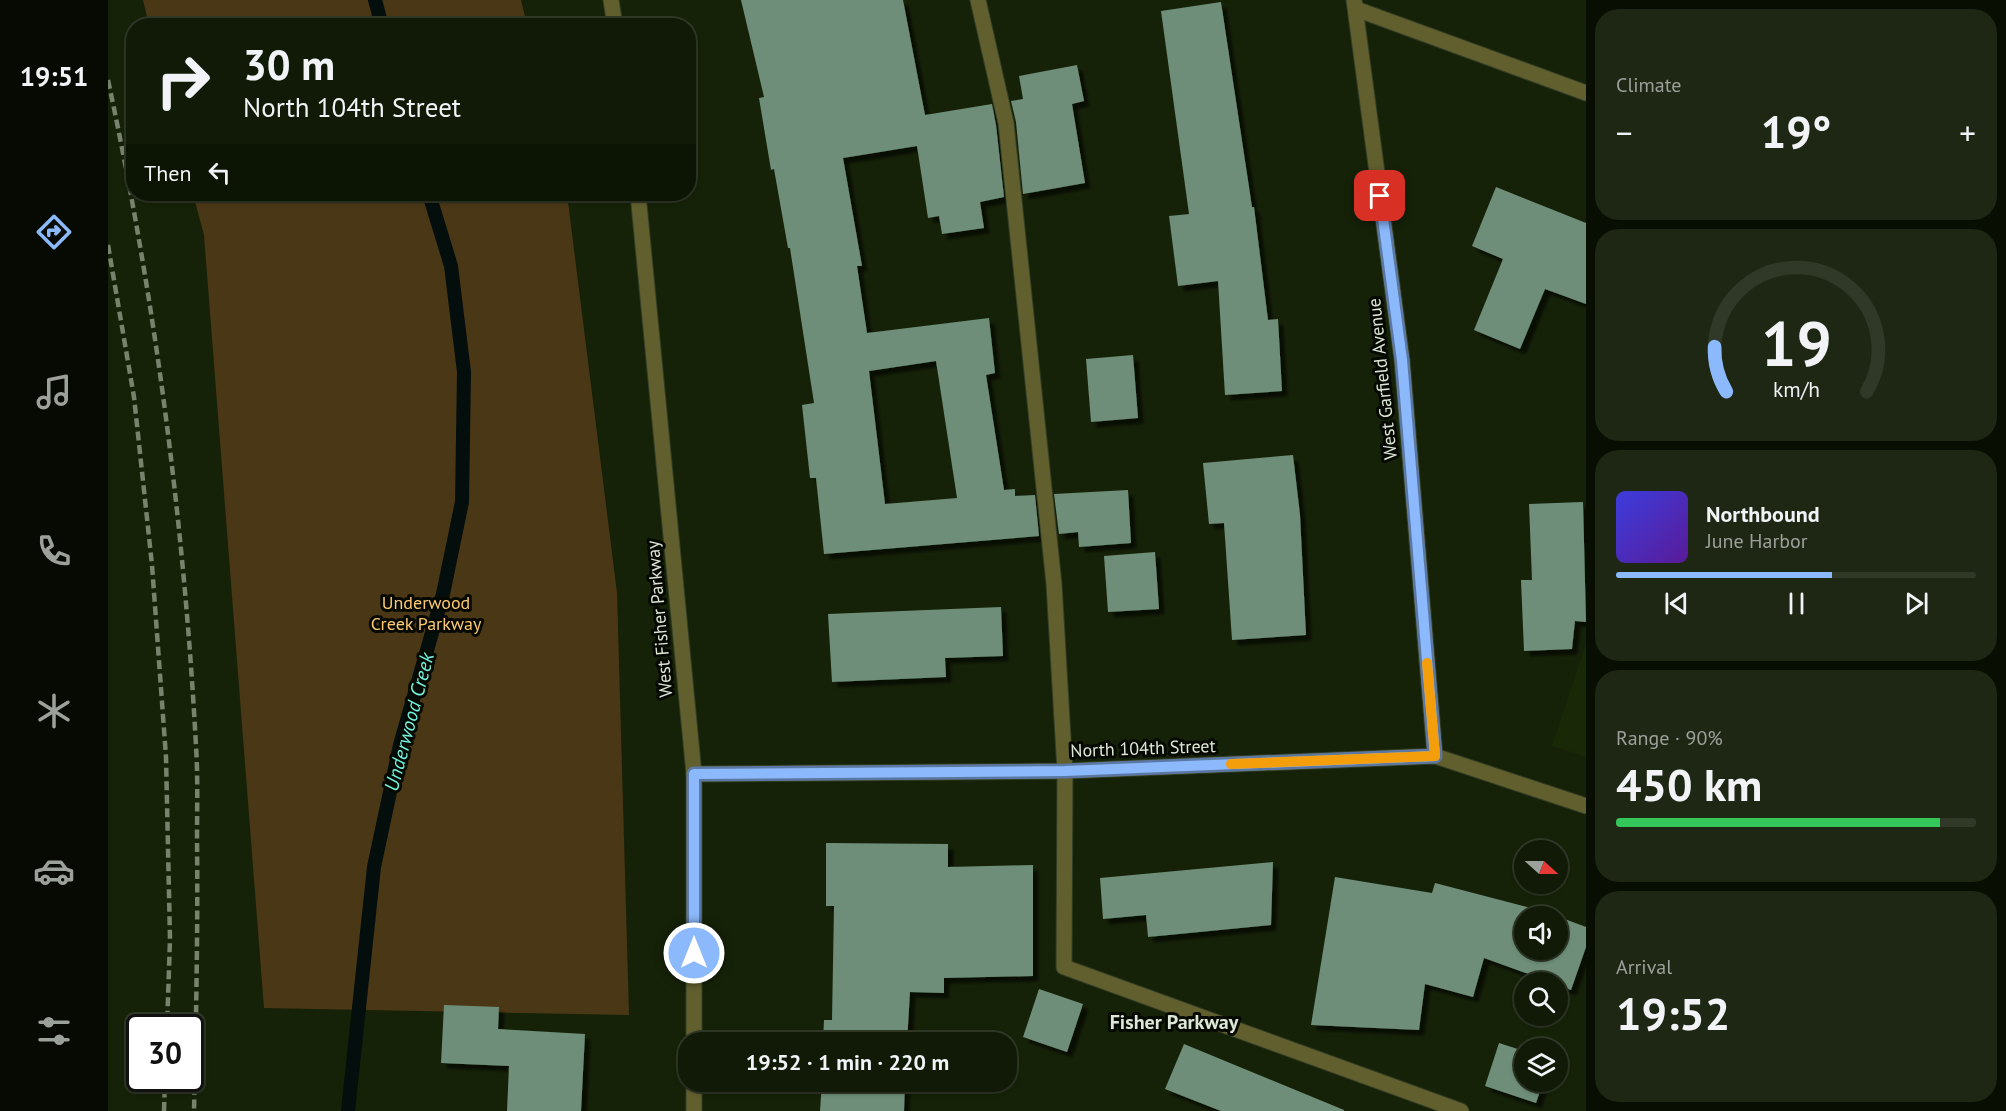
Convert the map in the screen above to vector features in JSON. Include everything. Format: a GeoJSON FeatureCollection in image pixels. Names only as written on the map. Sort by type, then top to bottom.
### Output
{"type":"FeatureCollection","features":[{"type":"Feature","properties":{"kind":"street"},"geometry":{"type":"LineString","coordinates":[[611,0],[614,18]]}},
{"type":"Feature","properties":{"kind":"street"},"geometry":{"type":"LineString","coordinates":[[978,0],[1006,123],[1054,584],[1065,771],[1064,967],[1461,1111]]}},
{"type":"Feature","properties":{"kind":"street"},"geometry":{"type":"LineString","coordinates":[[1355,5],[1586,93]]}},
{"type":"Feature","properties":{"kind":"street","name":"West Garfield Avenue"},"geometry":{"type":"LineString","coordinates":[[1355,5],[1402,360],[1435,756]]}},
{"type":"Feature","properties":{"kind":"street","name":"West Fisher Parkway"},"geometry":{"type":"LineString","coordinates":[[639,201],[694,774],[694,1032]]}},
{"type":"Feature","properties":{"kind":"street","name":"North 104th Street"},"geometry":{"type":"LineString","coordinates":[[694,774],[1065,771],[1435,756],[1586,806]]}},
{"type":"Feature","properties":{"kind":"street"},"geometry":{"type":"LineString","coordinates":[[694,1092],[694,1111]]}},
{"type":"Feature","properties":{"kind":"shaded area"},"geometry":{"type":"Polygon","coordinates":[[[1586,644],[1586,757],[1552,746],[1586,644]]]}},
{"type":"Feature","properties":{"kind":"green space"},"geometry":{"type":"Polygon","coordinates":[[[143,0],[521,0],[525,18],[147,18],[143,0]]]}},
{"type":"Feature","properties":{"kind":"green space","name":"Underwood Creek Parkway"},"geometry":{"type":"Polygon","coordinates":[[[195,201],[568,201],[617,593],[629,1015],[264,1008],[204,235],[195,201]]]}},
{"type":"Feature","properties":{"kind":"building"},"geometry":{"type":"Polygon","coordinates":[[[741,0],[903,0],[925,115],[992,104],[1004,197],[980,202],[984,228],[942,234],[939,216],[928,218],[917,146],[843,158],[862,266],[857,266],[867,333],[989,318],[995,373],[986,375],[1004,490],[1015,489],[1015,496],[1035,495],[1039,536],[824,554],[816,478],[810,478],[802,405],[814,403],[790,248],[788,248],[774,169],[771,170],[759,98],[764,97],[741,0]],[[936,361],[869,371],[885,504],[957,498],[936,361]]]}},
{"type":"Feature","properties":{"kind":"building"},"geometry":{"type":"Polygon","coordinates":[[[1221,2],[1252,207],[1254,207],[1268,320],[1278,319],[1282,391],[1225,395],[1218,281],[1178,286],[1169,216],[1189,214],[1161,11],[1221,2]]]}},
{"type":"Feature","properties":{"kind":"building"},"geometry":{"type":"Polygon","coordinates":[[[1077,65],[1084,101],[1072,104],[1085,183],[1023,194],[1016,122],[1011,101],[1023,99],[1019,76],[1077,65]]]}},
{"type":"Feature","properties":{"kind":"building"},"geometry":{"type":"Polygon","coordinates":[[[1496,187],[1586,223],[1586,304],[1545,289],[1520,349],[1474,330],[1503,259],[1472,246],[1496,187]]]}},
{"type":"Feature","properties":{"kind":"building"},"geometry":{"type":"Polygon","coordinates":[[[1133,355],[1138,418],[1091,422],[1086,359],[1133,355]]]}},
{"type":"Feature","properties":{"kind":"building"},"geometry":{"type":"Polygon","coordinates":[[[1293,455],[1300,515],[1306,635],[1232,640],[1224,523],[1209,524],[1203,463],[1293,455]]]}},
{"type":"Feature","properties":{"kind":"building"},"geometry":{"type":"Polygon","coordinates":[[[1128,490],[1131,543],[1079,547],[1078,532],[1059,534],[1054,494],[1128,490]]]}},
{"type":"Feature","properties":{"kind":"building"},"geometry":{"type":"Polygon","coordinates":[[[1583,502],[1586,622],[1575,621],[1572,649],[1524,651],[1521,580],[1532,580],[1529,504],[1583,502]]]}},
{"type":"Feature","properties":{"kind":"building"},"geometry":{"type":"Polygon","coordinates":[[[1155,552],[1159,609],[1108,612],[1104,556],[1155,552]]]}},
{"type":"Feature","properties":{"kind":"building"},"geometry":{"type":"Polygon","coordinates":[[[1001,607],[1003,656],[945,658],[946,677],[832,682],[828,614],[1001,607]]]}},
{"type":"Feature","properties":{"kind":"building"},"geometry":{"type":"Polygon","coordinates":[[[826,843],[948,844],[948,867],[1033,865],[1033,976],[944,978],[944,993],[910,992],[908,1032],[823,1032],[824,1020],[832,1020],[834,906],[826,906],[826,843]]]}},
{"type":"Feature","properties":{"kind":"building"},"geometry":{"type":"Polygon","coordinates":[[[1273,862],[1271,925],[1148,937],[1146,915],[1103,919],[1100,878],[1273,862]]]}},
{"type":"Feature","properties":{"kind":"building"},"geometry":{"type":"Polygon","coordinates":[[[1335,877],[1432,893],[1435,883],[1523,906],[1514,906],[1514,960],[1568,960],[1568,920],[1586,927],[1586,947],[1571,990],[1568,989],[1568,972],[1523,972],[1484,958],[1473,997],[1425,984],[1419,1030],[1311,1025],[1335,877]]]}},
{"type":"Feature","properties":{"kind":"building"},"geometry":{"type":"Polygon","coordinates":[[[1039,989],[1083,1004],[1067,1052],[1023,1037],[1039,989]]]}},
{"type":"Feature","properties":{"kind":"building"},"geometry":{"type":"Polygon","coordinates":[[[444,1005],[499,1007],[498,1029],[585,1034],[581,1111],[507,1111],[509,1066],[441,1063],[444,1005]]]}},
{"type":"Feature","properties":{"kind":"building"},"geometry":{"type":"Polygon","coordinates":[[[1499,1043],[1514,1048],[1514,1092],[1540,1092],[1536,1103],[1485,1086],[1499,1043]]]}},
{"type":"Feature","properties":{"kind":"building"},"geometry":{"type":"Polygon","coordinates":[[[1184,1044],[1344,1111],[1221,1111],[1165,1089],[1184,1044]]]}},
{"type":"Feature","properties":{"kind":"building"},"geometry":{"type":"Polygon","coordinates":[[[821,1092],[905,1092],[904,1111],[820,1111],[821,1092]]]}},
{"type":"Feature","properties":{"kind":"waterway","name":"Underwood Creek"},"geometry":{"type":"LineString","coordinates":[[375,0],[380,18]]}},
{"type":"Feature","properties":{"kind":"waterway","name":"Underwood Creek"},"geometry":{"type":"LineString","coordinates":[[348,1111],[374,867],[400,745],[443,594],[462,502],[464,372],[451,266],[431,201]]}},
{"type":"Feature","properties":{"kind":"railway"},"geometry":{"type":"LineString","coordinates":[[108,80],[126,168]]}},
{"type":"Feature","properties":{"kind":"railway"},"geometry":{"type":"LineString","coordinates":[[132,201],[165,412],[191,662],[197,769],[194,1111]]}},
{"type":"Feature","properties":{"kind":"railway"},"geometry":{"type":"LineString","coordinates":[[108,245],[134,397],[152,565],[166,757],[170,939],[167,1014]]}},
{"type":"Feature","properties":{"kind":"railway"},"geometry":{"type":"LineString","coordinates":[[164,1111],[165,1092]]}},
{"type":"Feature","properties":{"kind":"slow traffic"},"geometry":{"type":"LineString","coordinates":[[1231,764],[1435,756],[1427,663]]}},
{"type":"Feature","properties":{"kind":"district","name":"Fisher Parkway"},"geometry":{"type":"Point","coordinates":[1174,1022]}},
{"type":"Feature","properties":{"kind":"route"},"geometry":{"type":"LineString","coordinates":[[694,953],[694,774],[1065,771],[1435,756],[1402,360],[1380,196]]}}]}
